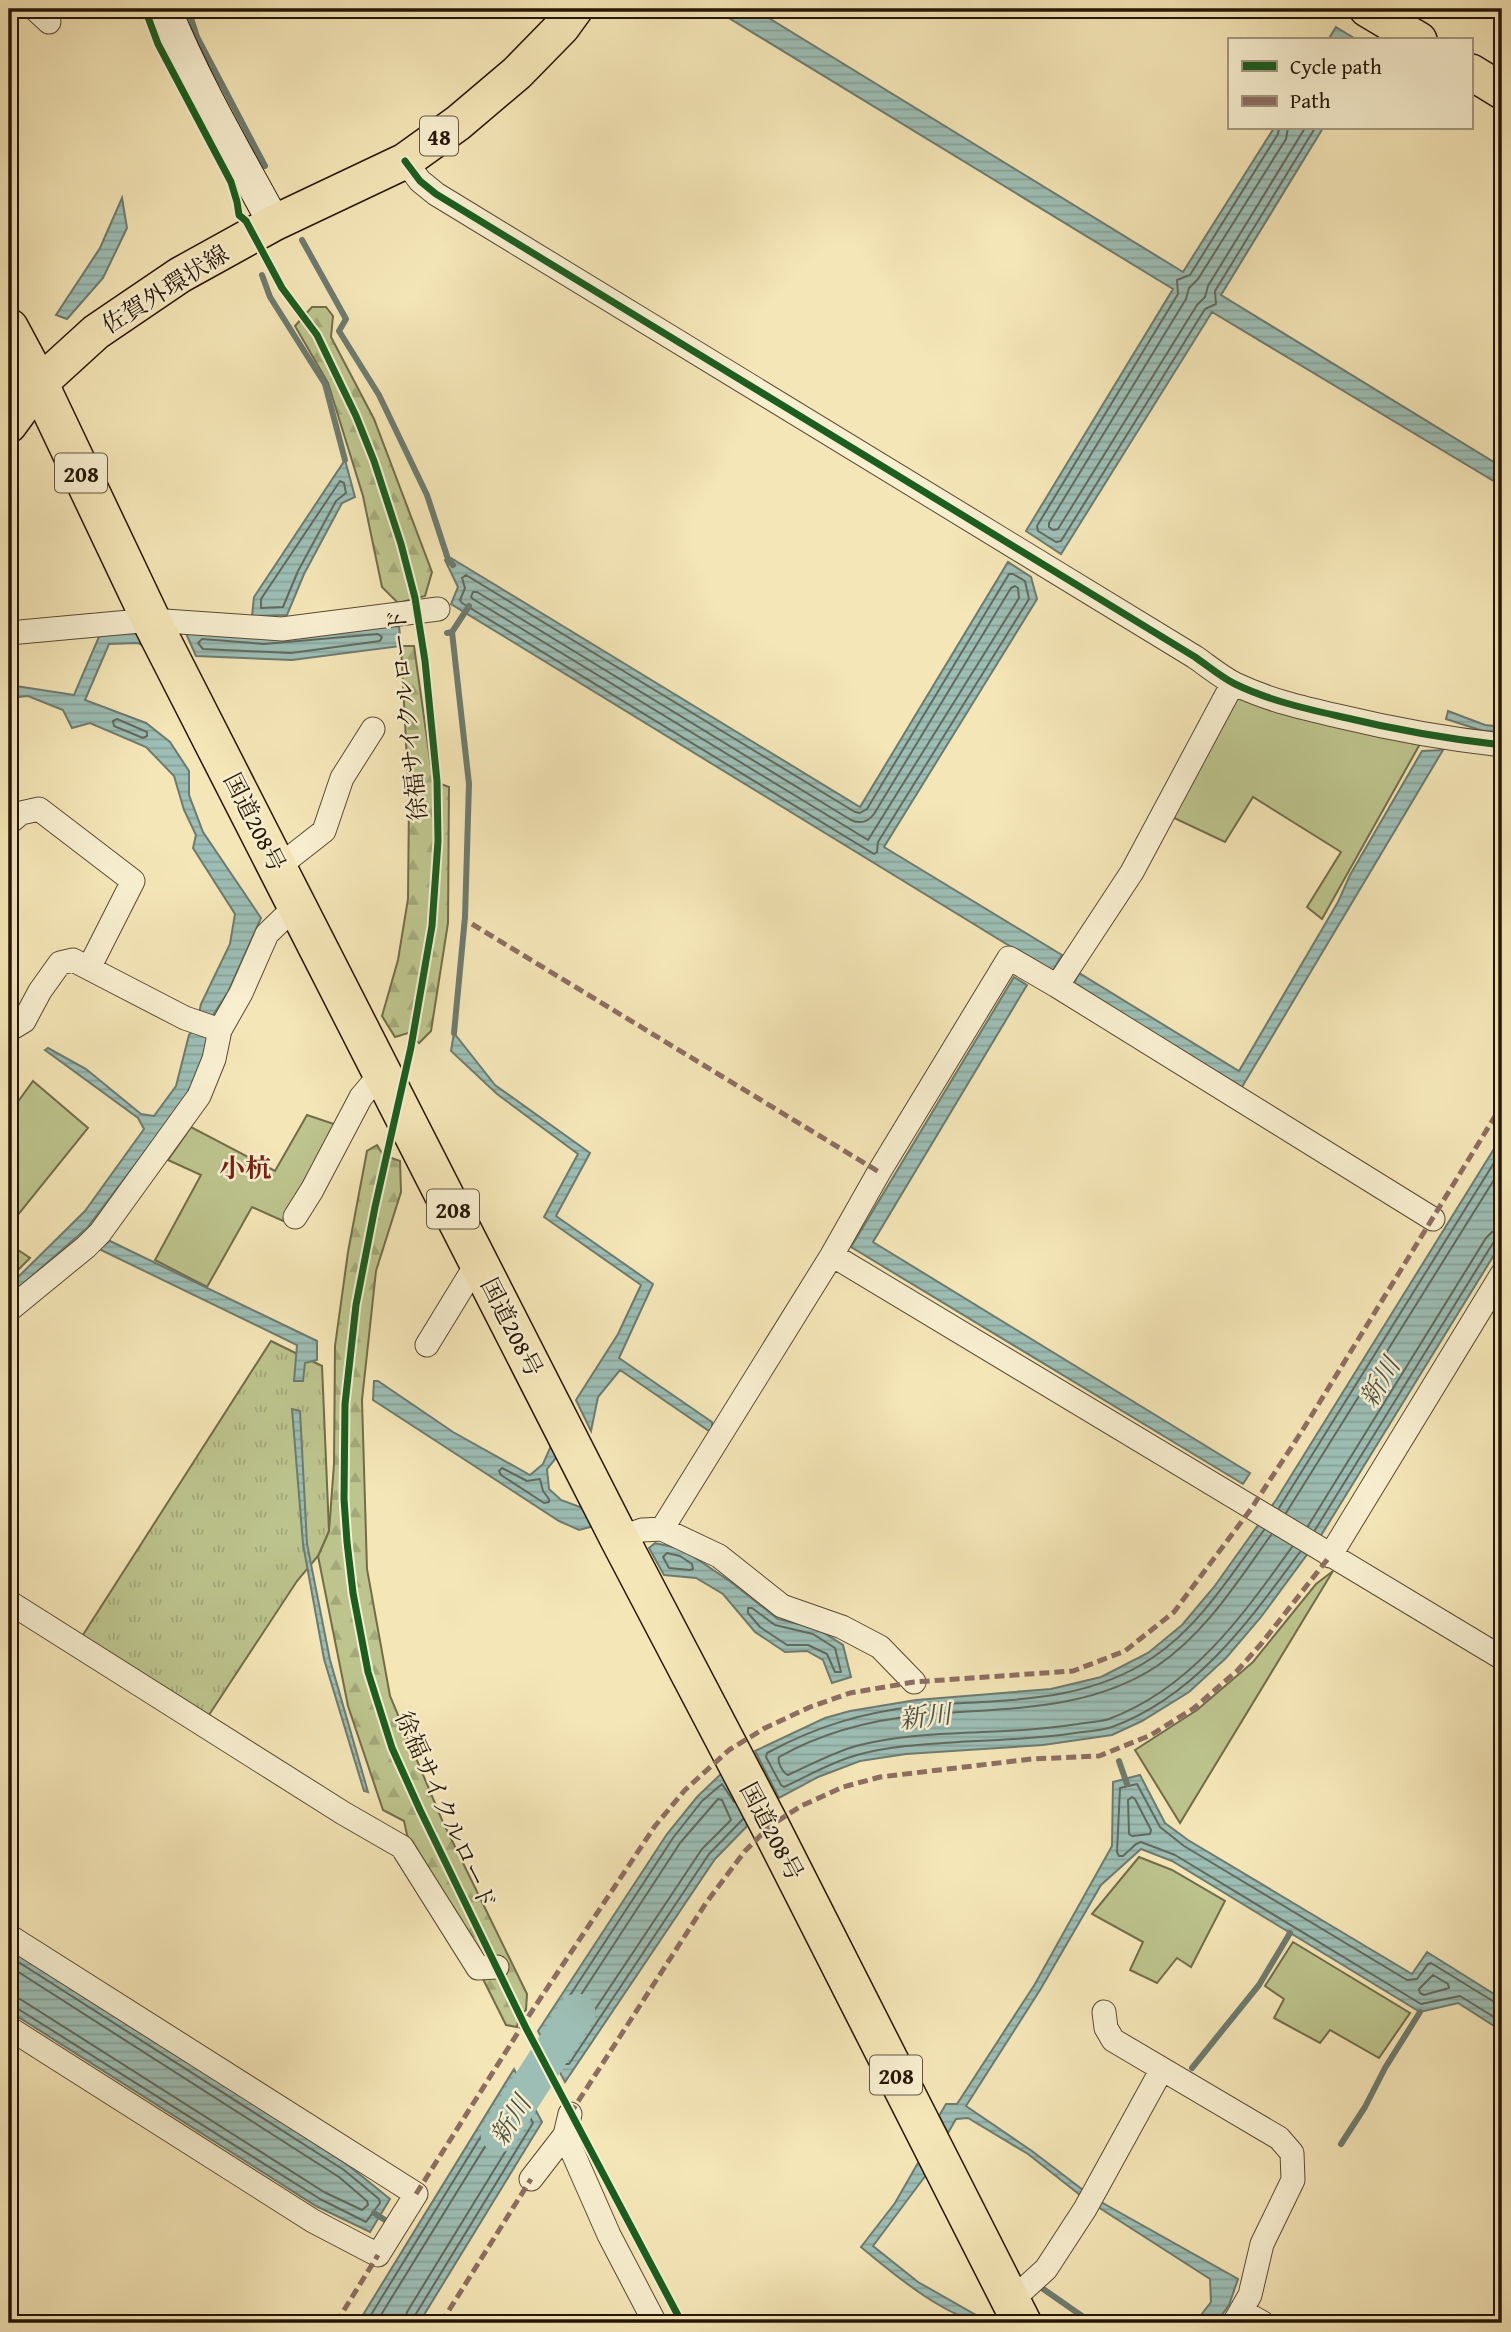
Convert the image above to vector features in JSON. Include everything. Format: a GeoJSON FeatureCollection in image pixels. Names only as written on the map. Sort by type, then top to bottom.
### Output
{"type":"FeatureCollection","features":[{"type":"Feature","properties":{"kind":"highway","name":"国道208号"},"geometry":{"type":"LineString","coordinates":[[9,328],[39,384],[151,620],[619,1538],[770,1826],[1015,2310]]}},
{"type":"Feature","properties":{"kind":"main road","name":"佐賀外環状線"},"geometry":{"type":"LineString","coordinates":[[9,425],[39,384],[96,332],[180,275],[274,223],[405,161],[458,123],[517,73],[562,27],[575,9]]}},
{"type":"Feature","properties":{"kind":"main road"},"geometry":{"type":"LineString","coordinates":[[1367,9],[1416,38]]}},
{"type":"Feature","properties":{"kind":"main road"},"geometry":{"type":"LineString","coordinates":[[1472,73],[1502,91]]}},
{"type":"Feature","properties":{"kind":"street"},"geometry":{"type":"LineString","coordinates":[[165,9],[208,101],[274,223]]}},
{"type":"Feature","properties":{"kind":"street"},"geometry":{"type":"LineString","coordinates":[[405,161],[420,181],[436,194],[1233,683],[1264,696],[1383,727],[1502,745]]}},
{"type":"Feature","properties":{"kind":"street"},"geometry":{"type":"LineString","coordinates":[[9,634],[151,620],[282,629],[438,609]]}},
{"type":"Feature","properties":{"kind":"street"},"geometry":{"type":"LineString","coordinates":[[1056,986],[1132,872],[1233,683]]}},
{"type":"Feature","properties":{"kind":"street"},"geometry":{"type":"LineString","coordinates":[[278,867],[324,831],[342,778],[373,729]]}},
{"type":"Feature","properties":{"kind":"street"},"geometry":{"type":"LineString","coordinates":[[9,823],[20,813],[39,808],[133,881],[89,968]]}},
{"type":"Feature","properties":{"kind":"street"},"geometry":{"type":"LineString","coordinates":[[9,1310],[100,1233],[199,1096],[214,1059],[220,1030],[241,993],[267,934],[298,905]]}},
{"type":"Feature","properties":{"kind":"street"},"geometry":{"type":"LineString","coordinates":[[662,1528],[832,1255],[879,1172],[1009,958],[1433,1219]]}},
{"type":"Feature","properties":{"kind":"street"},"geometry":{"type":"LineString","coordinates":[[9,1025],[14,1027],[24,1021],[40,991],[61,963],[73,960],[185,1018],[220,1030]]}},
{"type":"Feature","properties":{"kind":"street"},"geometry":{"type":"LineString","coordinates":[[295,1217],[361,1097],[372,1084],[386,1077]]}},
{"type":"Feature","properties":{"kind":"street"},"geometry":{"type":"LineString","coordinates":[[832,1255],[1502,1658]]}},
{"type":"Feature","properties":{"kind":"street"},"geometry":{"type":"LineString","coordinates":[[427,1345],[471,1273],[482,1266]]}},
{"type":"Feature","properties":{"kind":"street"},"geometry":{"type":"LineString","coordinates":[[1330,1556],[1502,1274]]}},
{"type":"Feature","properties":{"kind":"street"},"geometry":{"type":"LineString","coordinates":[[619,1538],[642,1530],[662,1528],[719,1556],[782,1606],[842,1627],[880,1647],[914,1682]]}},
{"type":"Feature","properties":{"kind":"street"},"geometry":{"type":"LineString","coordinates":[[9,1602],[331,1806],[402,1847],[478,1968],[497,1967]]}},
{"type":"Feature","properties":{"kind":"street"},"geometry":{"type":"LineString","coordinates":[[9,1936],[416,2194],[378,2255],[313,2221],[9,2028]]}},
{"type":"Feature","properties":{"kind":"street"},"geometry":{"type":"LineString","coordinates":[[1104,2012],[1106,2028],[1113,2040],[1279,2138],[1292,2153],[1293,2180],[1262,2244],[1250,2295],[1238,2317],[1263,2323]]}},
{"type":"Feature","properties":{"kind":"street"},"geometry":{"type":"LineString","coordinates":[[1015,2310],[1023,2290],[1046,2269],[1085,2209],[1162,2069]]}},
{"type":"Feature","properties":{"kind":"street"},"geometry":{"type":"LineString","coordinates":[[531,2179],[568,2124],[609,2235],[655,2323]]}},
{"type":"Feature","properties":{"kind":"green space"},"geometry":{"type":"Polygon","coordinates":[[[312,307],[326,307],[333,316],[331,337],[374,419],[432,572],[425,596],[398,603],[382,587],[363,496],[328,383],[295,326],[312,307]]]}},
{"type":"Feature","properties":{"kind":"green space"},"geometry":{"type":"Polygon","coordinates":[[[401,646],[414,646],[433,781],[449,787],[448,923],[431,1031],[419,1043],[408,1033],[395,1037],[382,1016],[398,960],[408,899],[409,799],[401,646]]]}},
{"type":"Feature","properties":{"kind":"green space"},"geometry":{"type":"Polygon","coordinates":[[[1234,694],[1420,744],[1322,919],[1307,907],[1341,852],[1253,797],[1225,842],[1170,816],[1234,694]]]}},
{"type":"Feature","properties":{"kind":"green space"},"geometry":{"type":"Polygon","coordinates":[[[33,1081],[88,1128],[9,1226],[9,1114],[33,1081]]]}},
{"type":"Feature","properties":{"kind":"green space"},"geometry":{"type":"Polygon","coordinates":[[[307,1115],[337,1125],[283,1221],[252,1207],[207,1287],[155,1260],[201,1175],[168,1160],[191,1127],[275,1171],[307,1115]]]}},
{"type":"Feature","properties":{"kind":"green space"},"geometry":{"type":"Polygon","coordinates":[[[377,1145],[383,1155],[400,1161],[401,1192],[376,1271],[362,1400],[367,1569],[390,1696],[442,1820],[527,1994],[526,2010],[519,2016],[517,2027],[506,2025],[483,1979],[486,1955],[474,1949],[407,1835],[404,1821],[383,1810],[348,1706],[318,1556],[329,1531],[334,1464],[335,1346],[348,1252],[367,1151],[377,1145]]]}},
{"type":"Feature","properties":{"kind":"green space"},"geometry":{"type":"Polygon","coordinates":[[[9,1244],[30,1258],[9,1279],[9,1244]]]}},
{"type":"Feature","properties":{"kind":"green space"},"geometry":{"type":"Polygon","coordinates":[[[271,1341],[322,1366],[329,1531],[318,1556],[297,1581],[207,1718],[81,1638],[271,1341]]]}},
{"type":"Feature","properties":{"kind":"green space"},"geometry":{"type":"Polygon","coordinates":[[[1333,1571],[1180,1823],[1135,1750],[1197,1710],[1253,1662],[1316,1584],[1333,1571]]]}},
{"type":"Feature","properties":{"kind":"green space"},"geometry":{"type":"Polygon","coordinates":[[[1139,1857],[1172,1870],[1225,1901],[1191,1967],[1177,1958],[1157,1983],[1130,1970],[1143,1942],[1092,1914],[1139,1857]]]}},
{"type":"Feature","properties":{"kind":"green space"},"geometry":{"type":"Polygon","coordinates":[[[1293,1942],[1410,2013],[1379,2058],[1330,2030],[1320,2043],[1274,2018],[1284,1999],[1265,1986],[1293,1942]]]}},
{"type":"Feature","properties":{"kind":"water"},"geometry":{"type":"Polygon","coordinates":[[[714,9],[754,9],[1183,272],[1273,130],[1322,130],[1221,295],[1502,467],[1502,486],[1212,312],[1061,554],[1026,531],[1173,289],[714,9]]]}},
{"type":"Feature","properties":{"kind":"water"},"geometry":{"type":"Polygon","coordinates":[[[1336,27],[1354,38],[1329,38],[1336,27]]]}},
{"type":"Feature","properties":{"kind":"water"},"geometry":{"type":"Polygon","coordinates":[[[122,198],[127,228],[103,278],[67,319],[56,315],[100,248],[122,198]]]}},
{"type":"Feature","properties":{"kind":"water"},"geometry":{"type":"Polygon","coordinates":[[[345,460],[355,497],[342,503],[304,574],[287,615],[252,616],[254,597],[345,460]]]}},
{"type":"Feature","properties":{"kind":"water"},"geometry":{"type":"Polygon","coordinates":[[[451,558],[860,807],[1008,562],[1031,577],[1037,599],[884,847],[1062,955],[1052,972],[451,604],[458,587],[445,560],[451,558]]]}},
{"type":"Feature","properties":{"kind":"water"},"geometry":{"type":"Polygon","coordinates":[[[399,626],[401,646],[292,660],[196,656],[185,631],[264,637],[399,626]]]}},
{"type":"Feature","properties":{"kind":"water"},"geometry":{"type":"Polygon","coordinates":[[[141,631],[149,649],[138,643],[109,644],[85,700],[146,723],[170,742],[189,771],[189,795],[203,832],[261,918],[228,992],[210,1020],[208,1047],[197,1076],[181,1104],[87,1228],[9,1296],[9,1286],[85,1211],[144,1129],[138,1118],[45,1050],[48,1048],[86,1069],[141,1114],[154,1116],[176,1086],[189,1035],[196,1027],[201,1004],[230,944],[235,914],[193,848],[196,835],[184,810],[174,776],[146,747],[90,723],[72,728],[63,710],[28,696],[9,698],[9,685],[74,695],[101,632],[141,631]]]}},
{"type":"Feature","properties":{"kind":"water"},"geometry":{"type":"Polygon","coordinates":[[[1448,711],[1485,725],[1502,727],[1502,733],[1483,731],[1446,719],[1448,711]]]}},
{"type":"Feature","properties":{"kind":"water"},"geometry":{"type":"Polygon","coordinates":[[[1443,750],[1242,1087],[1073,986],[1079,973],[1239,1071],[1422,751],[1443,750]]]}},
{"type":"Feature","properties":{"kind":"water"},"geometry":{"type":"Polygon","coordinates":[[[1014,977],[1027,985],[873,1242],[1250,1473],[1243,1484],[851,1247],[1014,977]]]}},
{"type":"Feature","properties":{"kind":"water"},"geometry":{"type":"Polygon","coordinates":[[[454,1033],[495,1085],[590,1153],[556,1216],[653,1284],[619,1358],[712,1422],[712,1433],[620,1370],[598,1397],[591,1431],[576,1400],[618,1334],[641,1285],[544,1217],[578,1154],[497,1094],[451,1051],[454,1033]]]}},
{"type":"Feature","properties":{"kind":"water"},"geometry":{"type":"Polygon","coordinates":[[[1502,1136],[1502,1242],[1320,1537],[1261,1617],[1226,1658],[1189,1692],[1142,1721],[1112,1735],[1043,1745],[906,1754],[860,1761],[818,1777],[779,1798],[755,1751],[825,1718],[916,1700],[1051,1689],[1101,1677],[1148,1653],[1182,1625],[1214,1587],[1276,1500],[1502,1136]]]}},
{"type":"Feature","properties":{"kind":"water"},"geometry":{"type":"Polygon","coordinates":[[[110,1241],[317,1341],[317,1360],[305,1363],[303,1381],[294,1381],[297,1345],[99,1249],[110,1241]]]}},
{"type":"Feature","properties":{"kind":"water"},"geometry":{"type":"Polygon","coordinates":[[[374,1381],[378,1381],[453,1432],[530,1475],[543,1464],[554,1439],[560,1453],[547,1469],[549,1489],[561,1500],[588,1510],[594,1526],[579,1530],[559,1521],[373,1400],[374,1381]]]}},
{"type":"Feature","properties":{"kind":"water"},"geometry":{"type":"Polygon","coordinates":[[[292,1409],[300,1411],[307,1544],[330,1660],[368,1792],[364,1791],[324,1659],[303,1544],[292,1409]]]}},
{"type":"Feature","properties":{"kind":"water"},"geometry":{"type":"Polygon","coordinates":[[[655,1543],[682,1549],[731,1582],[778,1619],[816,1628],[843,1645],[851,1677],[832,1683],[823,1660],[807,1651],[785,1652],[755,1632],[723,1594],[696,1578],[664,1575],[649,1548],[655,1543]]]}},
{"type":"Feature","properties":{"kind":"water"},"geometry":{"type":"Polygon","coordinates":[[[724,1771],[752,1821],[715,1859],[565,2082],[538,2031],[667,1834],[697,1797],[724,1771]]]}},
{"type":"Feature","properties":{"kind":"water"},"geometry":{"type":"Polygon","coordinates":[[[1140,1775],[1165,1823],[1188,1840],[1412,1974],[1427,1952],[1502,1999],[1502,2031],[1458,2003],[1420,2012],[1172,1861],[1141,1849],[1101,1885],[1040,1990],[966,2106],[1083,2190],[1080,2195],[1028,2154],[968,2118],[956,2119],[948,2133],[939,2116],[946,2104],[957,2104],[1035,1984],[1112,1846],[1113,1782],[1140,1775]]]}},
{"type":"Feature","properties":{"kind":"water"},"geometry":{"type":"Polygon","coordinates":[[[9,1947],[348,2165],[390,2199],[370,2232],[316,2206],[9,2011],[9,1947]]]}},
{"type":"Feature","properties":{"kind":"water"},"geometry":{"type":"Polygon","coordinates":[[[514,2069],[542,2122],[419,2323],[358,2323],[514,2069]]]}},
{"type":"Feature","properties":{"kind":"water"},"geometry":{"type":"Polygon","coordinates":[[[922,2156],[929,2171],[873,2246],[918,2282],[990,2323],[974,2321],[940,2306],[861,2247],[895,2203],[922,2156]]]}},
{"type":"Feature","properties":{"kind":"water"},"geometry":{"type":"Polygon","coordinates":[[[1101,2202],[1238,2279],[1229,2305],[1216,2323],[1195,2323],[1211,2302],[1210,2279],[1098,2207],[1101,2202]]]}},
{"type":"Feature","properties":{"kind":"waterway"},"geometry":{"type":"LineString","coordinates":[[188,9],[197,37],[265,166]]}},
{"type":"Feature","properties":{"kind":"waterway"},"geometry":{"type":"LineString","coordinates":[[302,240],[346,319],[339,331],[379,395],[427,495],[448,559],[453,565]]}},
{"type":"Feature","properties":{"kind":"waterway"},"geometry":{"type":"LineString","coordinates":[[262,275],[270,297],[325,384],[345,460]]}},
{"type":"Feature","properties":{"kind":"waterway"},"geometry":{"type":"LineString","coordinates":[[447,633],[452,632],[469,606]]}},
{"type":"Feature","properties":{"kind":"waterway"},"geometry":{"type":"LineString","coordinates":[[452,632],[469,784],[465,917],[454,1033]]}},
{"type":"Feature","properties":{"kind":"waterway"},"geometry":{"type":"LineString","coordinates":[[1119,1761],[1127,1784]]}},
{"type":"Feature","properties":{"kind":"waterway"},"geometry":{"type":"LineString","coordinates":[[1192,2068],[1259,1985],[1290,1933]]}},
{"type":"Feature","properties":{"kind":"waterway","name":"新川"},"geometry":{"type":"LineString","coordinates":[[499,2134],[577,2012]]}},
{"type":"Feature","properties":{"kind":"waterway"},"geometry":{"type":"LineString","coordinates":[[1341,2144],[1420,2012]]}},
{"type":"Feature","properties":{"kind":"waterway"},"geometry":{"type":"LineString","coordinates":[[374,2213],[385,2220]]}},
{"type":"Feature","properties":{"kind":"waterway"},"geometry":{"type":"LineString","coordinates":[[1039,2286],[1092,2323]]}},
{"type":"Feature","properties":{"kind":"marked path"},"geometry":{"type":"LineString","coordinates":[[472,924],[879,1172]]}},
{"type":"Feature","properties":{"kind":"marked path"},"geometry":{"type":"LineString","coordinates":[[416,2194],[524,2023],[655,1826],[685,1790],[729,1750],[765,1728],[810,1707],[850,1693],[914,1682],[1073,1671],[1125,1651],[1174,1612],[1251,1509],[1302,1431],[1502,1105]]}},
{"type":"Feature","properties":{"kind":"marked path"},"geometry":{"type":"LineString","coordinates":[[570,2114],[706,1903],[745,1851],[770,1826],[801,1806],[843,1787],[880,1777],[1032,1759],[1099,1756],[1151,1735],[1194,1708],[1237,1671],[1330,1556]]}},
{"type":"Feature","properties":{"kind":"marked path"},"geometry":{"type":"LineString","coordinates":[[441,2323],[531,2179]]}},
{"type":"Feature","properties":{"kind":"marked path"},"geometry":{"type":"LineString","coordinates":[[336,2323],[378,2255]]}},
{"type":"Feature","properties":{"kind":"cycle path","name":"徐福サイクルロード"},"geometry":{"type":"LineString","coordinates":[[145,9],[158,44],[231,182],[239,215],[246,221],[282,288],[317,335],[356,416],[401,544],[415,598],[425,661],[437,781],[438,841],[432,926],[411,1047],[356,1305],[345,1404],[344,1499],[347,1542],[353,1593],[368,1672],[392,1748],[420,1810],[526,2028],[682,2323]]}},
{"type":"Feature","properties":{"kind":"cycle path"},"geometry":{"type":"LineString","coordinates":[[405,161],[420,181],[436,194],[1195,657],[1235,684],[1286,703],[1358,721],[1440,737],[1502,745]]}},
{"type":"Feature","properties":{"kind":"district","name":"小杭"},"geometry":{"type":"Point","coordinates":[245,1167]}}]}
